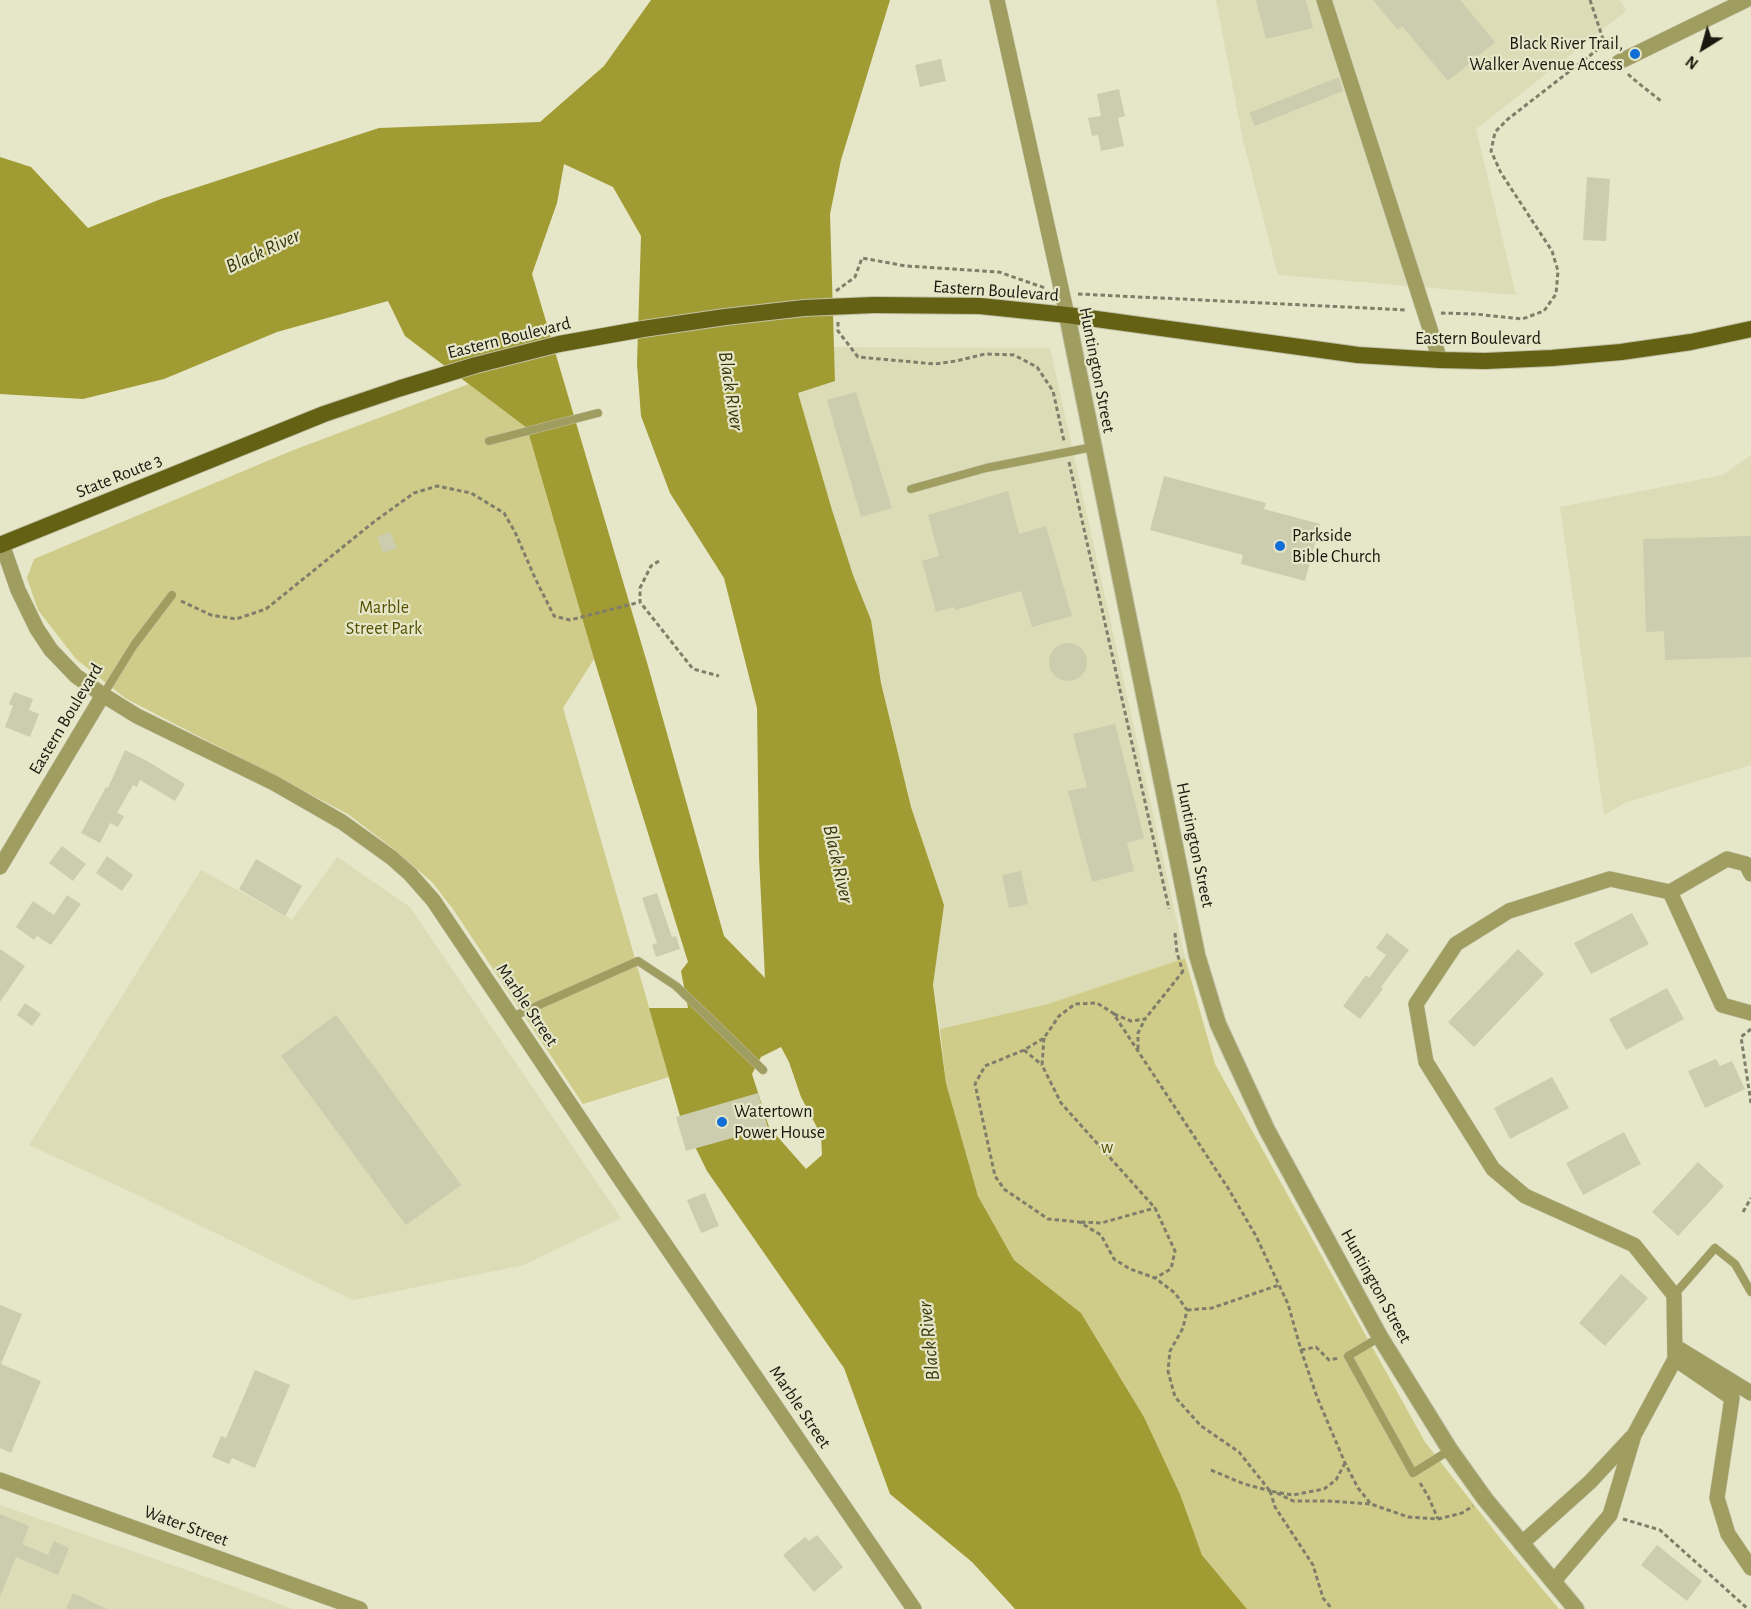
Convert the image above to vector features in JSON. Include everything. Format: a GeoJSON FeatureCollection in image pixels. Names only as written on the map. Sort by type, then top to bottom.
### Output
{"type":"FeatureCollection","features":[{"type":"Feature","properties":{"kind":"main road","name":"Eastern Boulevard"},"geometry":{"type":"LineString","coordinates":[[253,443],[324,414],[401,387],[559,344],[643,329],[804,308],[980,306],[1067,315],[1358,355],[1485,361],[1621,352],[1691,342],[1751,328]]}},
{"type":"Feature","properties":{"kind":"main road","name":"State Route 3"},"geometry":{"type":"LineString","coordinates":[[1,545],[253,443]]}},
{"type":"Feature","properties":{"kind":"street","name":"Huntington Street"},"geometry":{"type":"LineString","coordinates":[[997,0],[1062,291],[1197,955],[1218,1024],[1267,1130],[1380,1337],[1450,1450],[1485,1499],[1576,1609]]}},
{"type":"Feature","properties":{"kind":"street"},"geometry":{"type":"LineString","coordinates":[[1324,0],[1440,360]]}},
{"type":"Feature","properties":{"kind":"street"},"geometry":{"type":"LineString","coordinates":[[1619,62],[1746,0]]}},
{"type":"Feature","properties":{"kind":"street","name":"Marble Street"},"geometry":{"type":"LineString","coordinates":[[1,545],[18,590],[37,629],[51,650],[76,676],[137,716],[274,783],[342,822],[410,874],[432,900],[914,1609]]}},
{"type":"Feature","properties":{"kind":"street","name":"Eastern Boulevard"},"geometry":{"type":"LineString","coordinates":[[0,867],[103,695]]}},
{"type":"Feature","properties":{"kind":"street"},"geometry":{"type":"LineString","coordinates":[[1553,1582],[1610,1515],[1634,1435],[1676,1353],[1674,1295],[1634,1245],[1525,1196],[1493,1169],[1426,1062],[1416,1004],[1456,944],[1509,911],[1610,879],[1670,892],[1727,859],[1746,864],[1751,874]]}},
{"type":"Feature","properties":{"kind":"street"},"geometry":{"type":"LineString","coordinates":[[1670,892],[1722,1005],[1751,1013]]}},
{"type":"Feature","properties":{"kind":"street"},"geometry":{"type":"LineString","coordinates":[[1676,1353],[1751,1392]]}},
{"type":"Feature","properties":{"kind":"street"},"geometry":{"type":"LineString","coordinates":[[1676,1353],[1732,1398]]}},
{"type":"Feature","properties":{"kind":"street"},"geometry":{"type":"LineString","coordinates":[[1732,1398],[1751,1392]]}},
{"type":"Feature","properties":{"kind":"street"},"geometry":{"type":"LineString","coordinates":[[1732,1398],[1717,1498],[1728,1534],[1751,1568]]}},
{"type":"Feature","properties":{"kind":"street"},"geometry":{"type":"LineString","coordinates":[[1521,1544],[1590,1482],[1634,1435]]}},
{"type":"Feature","properties":{"kind":"street","name":"Water Street"},"geometry":{"type":"LineString","coordinates":[[0,1480],[360,1609]]}},
{"type":"Feature","properties":{"kind":"lane"},"geometry":{"type":"LineString","coordinates":[[489,441],[598,413]]}},
{"type":"Feature","properties":{"kind":"lane"},"geometry":{"type":"LineString","coordinates":[[911,489],[986,468],[1093,447]]}},
{"type":"Feature","properties":{"kind":"lane","name":"Eastern Boulevard"},"geometry":{"type":"LineString","coordinates":[[103,695],[134,645],[172,595]]}},
{"type":"Feature","properties":{"kind":"lane"},"geometry":{"type":"LineString","coordinates":[[512,1017],[638,961],[676,986],[763,1070]]}},
{"type":"Feature","properties":{"kind":"lane"},"geometry":{"type":"LineString","coordinates":[[1674,1295],[1715,1248],[1735,1264],[1751,1292]]}},
{"type":"Feature","properties":{"kind":"lane"},"geometry":{"type":"LineString","coordinates":[[1380,1337],[1348,1356],[1413,1473],[1450,1450]]}},
{"type":"Feature","properties":{"kind":"path"},"geometry":{"type":"LineString","coordinates":[[862,258],[906,266],[999,272],[1038,287],[1080,294],[1424,311],[1522,319],[1544,310],[1556,294],[1558,270],[1552,250],[1500,173],[1491,151],[1496,132],[1508,119],[1606,43]]}},
{"type":"Feature","properties":{"kind":"path"},"geometry":{"type":"LineString","coordinates":[[858,357],[935,364],[985,354],[1014,356],[1037,367],[1053,391],[1171,917]]}},
{"type":"Feature","properties":{"kind":"path"},"geometry":{"type":"LineString","coordinates":[[172,595],[212,615],[236,619],[267,609],[375,521],[414,493],[437,486],[471,493],[504,513],[554,616],[570,620],[640,602]]}},
{"type":"Feature","properties":{"kind":"path"},"geometry":{"type":"LineString","coordinates":[[659,561],[651,566],[640,588],[640,602],[693,669],[719,676]]}},
{"type":"Feature","properties":{"kind":"path"},"geometry":{"type":"LineString","coordinates":[[1174,929],[1177,953],[1183,972]]}},
{"type":"Feature","properties":{"kind":"path"},"geometry":{"type":"LineString","coordinates":[[1138,1050],[1138,1033],[1145,1019],[1197,955]]}},
{"type":"Feature","properties":{"kind":"path"},"geometry":{"type":"LineString","coordinates":[[1145,1019],[1131,1021],[1097,1003],[1075,1004],[1059,1016],[1044,1038],[1024,1050],[985,1066],[975,1084],[995,1176],[1004,1189],[1048,1219],[1101,1223],[1155,1208]]}},
{"type":"Feature","properties":{"kind":"path"},"geometry":{"type":"LineString","coordinates":[[1113,1013],[1228,1188],[1256,1236],[1288,1304],[1317,1397],[1345,1463],[1358,1488],[1371,1504]]}},
{"type":"Feature","properties":{"kind":"path"},"geometry":{"type":"LineString","coordinates":[[1751,1029],[1741,1037],[1751,1103]]}},
{"type":"Feature","properties":{"kind":"path"},"geometry":{"type":"LineString","coordinates":[[1042,1065],[1044,1038]]}},
{"type":"Feature","properties":{"kind":"path"},"geometry":{"type":"LineString","coordinates":[[1024,1050],[1042,1065],[1060,1103],[1155,1208],[1175,1251],[1171,1269],[1155,1278]]}},
{"type":"Feature","properties":{"kind":"path"},"geometry":{"type":"LineString","coordinates":[[1743,1212],[1751,1198]]}},
{"type":"Feature","properties":{"kind":"path"},"geometry":{"type":"LineString","coordinates":[[1079,1222],[1101,1235],[1114,1259],[1130,1269],[1155,1278],[1175,1293],[1187,1310],[1183,1328],[1170,1351],[1168,1371],[1175,1397],[1201,1426],[1239,1452],[1270,1491],[1275,1507],[1313,1565],[1323,1598],[1332,1609]]}},
{"type":"Feature","properties":{"kind":"path"},"geometry":{"type":"LineString","coordinates":[[1187,1310],[1212,1308],[1279,1286]]}},
{"type":"Feature","properties":{"kind":"path"},"geometry":{"type":"LineString","coordinates":[[1301,1350],[1316,1347],[1329,1360],[1348,1356]]}},
{"type":"Feature","properties":{"kind":"path"},"geometry":{"type":"LineString","coordinates":[[1211,1470],[1244,1484],[1293,1495],[1324,1489],[1336,1480],[1345,1463]]}},
{"type":"Feature","properties":{"kind":"path"},"geometry":{"type":"LineString","coordinates":[[1413,1473],[1428,1496],[1438,1519]]}},
{"type":"Feature","properties":{"kind":"path"},"geometry":{"type":"LineString","coordinates":[[1270,1491],[1293,1501],[1371,1504],[1408,1517],[1438,1519],[1462,1513],[1485,1499]]}},
{"type":"Feature","properties":{"kind":"path"},"geometry":{"type":"LineString","coordinates":[[1610,1515],[1660,1530],[1748,1609]]}},
{"type":"Feature","properties":{"kind":"shaded area"},"geometry":{"type":"Polygon","coordinates":[[[1216,0],[1620,0],[1626,11],[1476,129],[1516,295],[1278,275],[1243,140],[1216,0]]]}},
{"type":"Feature","properties":{"kind":"shaded area"},"geometry":{"type":"Polygon","coordinates":[[[834,347],[1050,348],[1185,958],[1048,1004],[940,1029],[933,985],[944,905],[911,807],[881,683],[798,392],[835,381],[834,347]]]}},
{"type":"Feature","properties":{"kind":"shaded area"},"geometry":{"type":"Polygon","coordinates":[[[1751,455],[1751,765],[1627,802],[1604,815],[1560,507],[1723,475],[1751,455]]]}},
{"type":"Feature","properties":{"kind":"shaded area"},"geometry":{"type":"Polygon","coordinates":[[[337,857],[410,907],[621,1218],[524,1265],[353,1300],[29,1145],[201,870],[292,920],[337,857]]]}},
{"type":"Feature","properties":{"kind":"shaded area"},"geometry":{"type":"Polygon","coordinates":[[[0,1505],[232,1586],[292,1609],[0,1609],[0,1505]]]}},
{"type":"Feature","properties":{"kind":"green space","name":"Marble Street Park"},"geometry":{"type":"Polygon","coordinates":[[[469,384],[527,428],[594,659],[563,708],[669,1077],[583,1104],[453,909],[432,882],[348,814],[125,698],[76,659],[38,610],[27,578],[34,559],[291,451],[469,384]]]}},
{"type":"Feature","properties":{"kind":"green space","name":"w"},"geometry":{"type":"Polygon","coordinates":[[[1185,958],[1215,1064],[1425,1442],[1559,1609],[1247,1609],[1202,1555],[1180,1494],[1144,1417],[1081,1313],[1014,1260],[978,1196],[946,1083],[940,1029],[1048,1004],[1185,958]]]}},
{"type":"Feature","properties":{"kind":"water","name":"Black River"},"geometry":{"type":"Polygon","coordinates":[[[651,0],[890,0],[841,160],[830,214],[835,381],[798,393],[832,510],[853,575],[871,620],[881,683],[911,807],[944,905],[933,985],[946,1083],[978,1196],[1014,1260],[1081,1313],[1144,1417],[1180,1494],[1202,1555],[1247,1609],[1015,1609],[972,1562],[890,1494],[844,1368],[707,1171],[680,1116],[649,1008],[688,1008],[681,971],[688,962],[594,659],[527,428],[405,336],[388,301],[277,332],[164,379],[83,399],[0,394],[0,157],[31,167],[88,228],[161,199],[379,128],[540,122],[604,66],[651,0]],[[564,164],[557,203],[532,274],[648,666],[724,936],[765,978],[759,857],[757,708],[724,578],[670,493],[641,416],[637,364],[641,236],[613,187],[564,164]],[[781,1047],[761,1057],[752,1074],[769,1127],[806,1169],[822,1155],[821,1135],[801,1097],[789,1062],[781,1047]]]}},
{"type":"Feature","properties":{"kind":"building"},"geometry":{"type":"Polygon","coordinates":[[[1256,0],[1306,0],[1313,28],[1266,39],[1256,0]]]}},
{"type":"Feature","properties":{"kind":"building"},"geometry":{"type":"Polygon","coordinates":[[[1373,0],[1460,0],[1495,42],[1448,81],[1402,26],[1398,30],[1373,0]]]}},
{"type":"Feature","properties":{"kind":"building"},"geometry":{"type":"Polygon","coordinates":[[[941,59],[946,81],[920,87],[915,65],[941,59]]]}},
{"type":"Feature","properties":{"kind":"building"},"geometry":{"type":"Polygon","coordinates":[[[1339,77],[1343,91],[1255,126],[1249,113],[1339,77]]]}},
{"type":"Feature","properties":{"kind":"building"},"geometry":{"type":"Polygon","coordinates":[[[1119,89],[1125,116],[1118,118],[1124,146],[1101,151],[1098,135],[1092,136],[1088,118],[1101,116],[1097,94],[1119,89]]]}},
{"type":"Feature","properties":{"kind":"building"},"geometry":{"type":"Polygon","coordinates":[[[1587,177],[1610,179],[1606,241],[1583,240],[1587,177]]]}},
{"type":"Feature","properties":{"kind":"building"},"geometry":{"type":"Polygon","coordinates":[[[856,392],[892,508],[861,517],[827,400],[856,392]]]}},
{"type":"Feature","properties":{"kind":"building"},"geometry":{"type":"Polygon","coordinates":[[[1164,476],[1266,503],[1264,509],[1320,524],[1305,581],[1241,564],[1243,555],[1150,530],[1164,476]]]}},
{"type":"Feature","properties":{"kind":"building"},"geometry":{"type":"Polygon","coordinates":[[[1008,491],[1019,534],[1046,526],[1072,616],[1032,627],[1021,591],[955,610],[954,607],[936,612],[922,561],[939,556],[928,515],[1008,491]]]}},
{"type":"Feature","properties":{"kind":"building"},"geometry":{"type":"Polygon","coordinates":[[[390,532],[397,548],[383,553],[377,537],[390,532]]]}},
{"type":"Feature","properties":{"kind":"building"},"geometry":{"type":"Polygon","coordinates":[[[1751,536],[1751,657],[1665,660],[1664,631],[1646,632],[1643,539],[1751,536]]]}},
{"type":"Feature","properties":{"kind":"building"},"geometry":{"type":"Polygon","coordinates":[[[1068,643],[1081,649],[1087,662],[1081,675],[1068,681],[1055,675],[1049,662],[1055,649],[1068,643]]]}},
{"type":"Feature","properties":{"kind":"building"},"geometry":{"type":"Polygon","coordinates":[[[14,692],[33,699],[29,710],[39,714],[30,737],[5,727],[13,706],[9,704],[14,692]]]}},
{"type":"Feature","properties":{"kind":"building"},"geometry":{"type":"Polygon","coordinates":[[[1115,724],[1144,838],[1127,843],[1134,871],[1092,882],[1068,791],[1087,787],[1073,734],[1115,724]]]}},
{"type":"Feature","properties":{"kind":"building"},"geometry":{"type":"Polygon","coordinates":[[[125,750],[185,784],[175,801],[140,780],[137,787],[133,785],[117,813],[124,816],[118,827],[110,823],[100,843],[81,833],[106,787],[108,788],[125,750]]]}},
{"type":"Feature","properties":{"kind":"building"},"geometry":{"type":"Polygon","coordinates":[[[62,846],[86,864],[73,881],[49,863],[62,846]]]}},
{"type":"Feature","properties":{"kind":"building"},"geometry":{"type":"Polygon","coordinates":[[[107,856],[133,875],[122,891],[96,873],[107,856]]]}},
{"type":"Feature","properties":{"kind":"building"},"geometry":{"type":"Polygon","coordinates":[[[256,859],[302,886],[285,916],[239,889],[256,859]]]}},
{"type":"Feature","properties":{"kind":"building"},"geometry":{"type":"Polygon","coordinates":[[[1021,871],[1028,904],[1009,908],[1002,875],[1021,871]]]}},
{"type":"Feature","properties":{"kind":"building"},"geometry":{"type":"Polygon","coordinates":[[[657,893],[672,937],[676,936],[680,949],[656,957],[652,945],[657,943],[642,898],[657,893]]]}},
{"type":"Feature","properties":{"kind":"building"},"geometry":{"type":"Polygon","coordinates":[[[67,895],[81,904],[51,945],[37,936],[34,940],[16,927],[33,901],[54,915],[67,895]]]}},
{"type":"Feature","properties":{"kind":"building"},"geometry":{"type":"Polygon","coordinates":[[[1632,913],[1649,944],[1591,974],[1574,943],[1632,913]]]}},
{"type":"Feature","properties":{"kind":"building"},"geometry":{"type":"Polygon","coordinates":[[[1387,933],[1409,950],[1360,1019],[1343,1006],[1366,975],[1369,978],[1386,955],[1376,948],[1387,933]]]}},
{"type":"Feature","properties":{"kind":"building"},"geometry":{"type":"Polygon","coordinates":[[[0,949],[25,966],[0,1002],[0,949]]]}},
{"type":"Feature","properties":{"kind":"building"},"geometry":{"type":"Polygon","coordinates":[[[1518,949],[1544,974],[1474,1047],[1448,1022],[1518,949]]]}},
{"type":"Feature","properties":{"kind":"building"},"geometry":{"type":"Polygon","coordinates":[[[1667,988],[1684,1019],[1626,1050],[1609,1019],[1667,988]]]}},
{"type":"Feature","properties":{"kind":"building"},"geometry":{"type":"Polygon","coordinates":[[[25,1003],[41,1014],[32,1026],[17,1015],[25,1003]]]}},
{"type":"Feature","properties":{"kind":"building"},"geometry":{"type":"Polygon","coordinates":[[[336,1015],[461,1185],[406,1225],[281,1056],[336,1015]]]}},
{"type":"Feature","properties":{"kind":"building"},"geometry":{"type":"Polygon","coordinates":[[[1716,1059],[1720,1066],[1732,1061],[1745,1089],[1705,1108],[1688,1071],[1716,1059]]]}},
{"type":"Feature","properties":{"kind":"building"},"geometry":{"type":"Polygon","coordinates":[[[1552,1077],[1569,1108],[1510,1139],[1494,1108],[1552,1077]]]}},
{"type":"Feature","properties":{"kind":"building","name":"Watertown Power House"},"geometry":{"type":"Polygon","coordinates":[[[758,1093],[768,1128],[686,1151],[676,1117],[758,1093]]]}},
{"type":"Feature","properties":{"kind":"building"},"geometry":{"type":"Polygon","coordinates":[[[1624,1132],[1641,1164],[1583,1195],[1566,1163],[1624,1132]]]}},
{"type":"Feature","properties":{"kind":"building"},"geometry":{"type":"Polygon","coordinates":[[[1698,1162],[1724,1186],[1678,1236],[1652,1212],[1698,1162]]]}},
{"type":"Feature","properties":{"kind":"building"},"geometry":{"type":"Polygon","coordinates":[[[705,1193],[719,1226],[701,1233],[687,1200],[705,1193]]]}},
{"type":"Feature","properties":{"kind":"building"},"geometry":{"type":"Polygon","coordinates":[[[1621,1274],[1648,1298],[1605,1346],[1579,1323],[1621,1274]]]}},
{"type":"Feature","properties":{"kind":"building"},"geometry":{"type":"Polygon","coordinates":[[[0,1305],[22,1314],[1,1364],[41,1381],[11,1453],[0,1448],[0,1305]]]}},
{"type":"Feature","properties":{"kind":"building"},"geometry":{"type":"Polygon","coordinates":[[[255,1370],[290,1385],[255,1468],[232,1458],[229,1464],[212,1457],[221,1436],[226,1438],[255,1370]]]}},
{"type":"Feature","properties":{"kind":"building"},"geometry":{"type":"Polygon","coordinates":[[[0,1514],[29,1526],[22,1544],[48,1555],[54,1541],[69,1548],[58,1575],[16,1557],[0,1597],[0,1514]]]}},
{"type":"Feature","properties":{"kind":"building"},"geometry":{"type":"Polygon","coordinates":[[[817,1535],[843,1567],[814,1592],[783,1555],[805,1537],[809,1541],[817,1535]]]}},
{"type":"Feature","properties":{"kind":"building"},"geometry":{"type":"Polygon","coordinates":[[[1657,1545],[1702,1581],[1687,1601],[1641,1565],[1657,1545]]]}},
{"type":"Feature","properties":{"kind":"building"},"geometry":{"type":"Polygon","coordinates":[[[73,1593],[107,1609],[66,1609],[73,1593]]]}},
{"type":"Feature","properties":{"kind":"place","name":"Black River Trail, Walker Avenue Access"},"geometry":{"type":"Point","coordinates":[1635,54]}},
{"type":"Feature","properties":{"kind":"place","name":"Parkside Bible Church"},"geometry":{"type":"Point","coordinates":[1280,546]}},
{"type":"Feature","properties":{"kind":"place","name":"Watertown Power House"},"geometry":{"type":"Point","coordinates":[722,1122]}}]}
